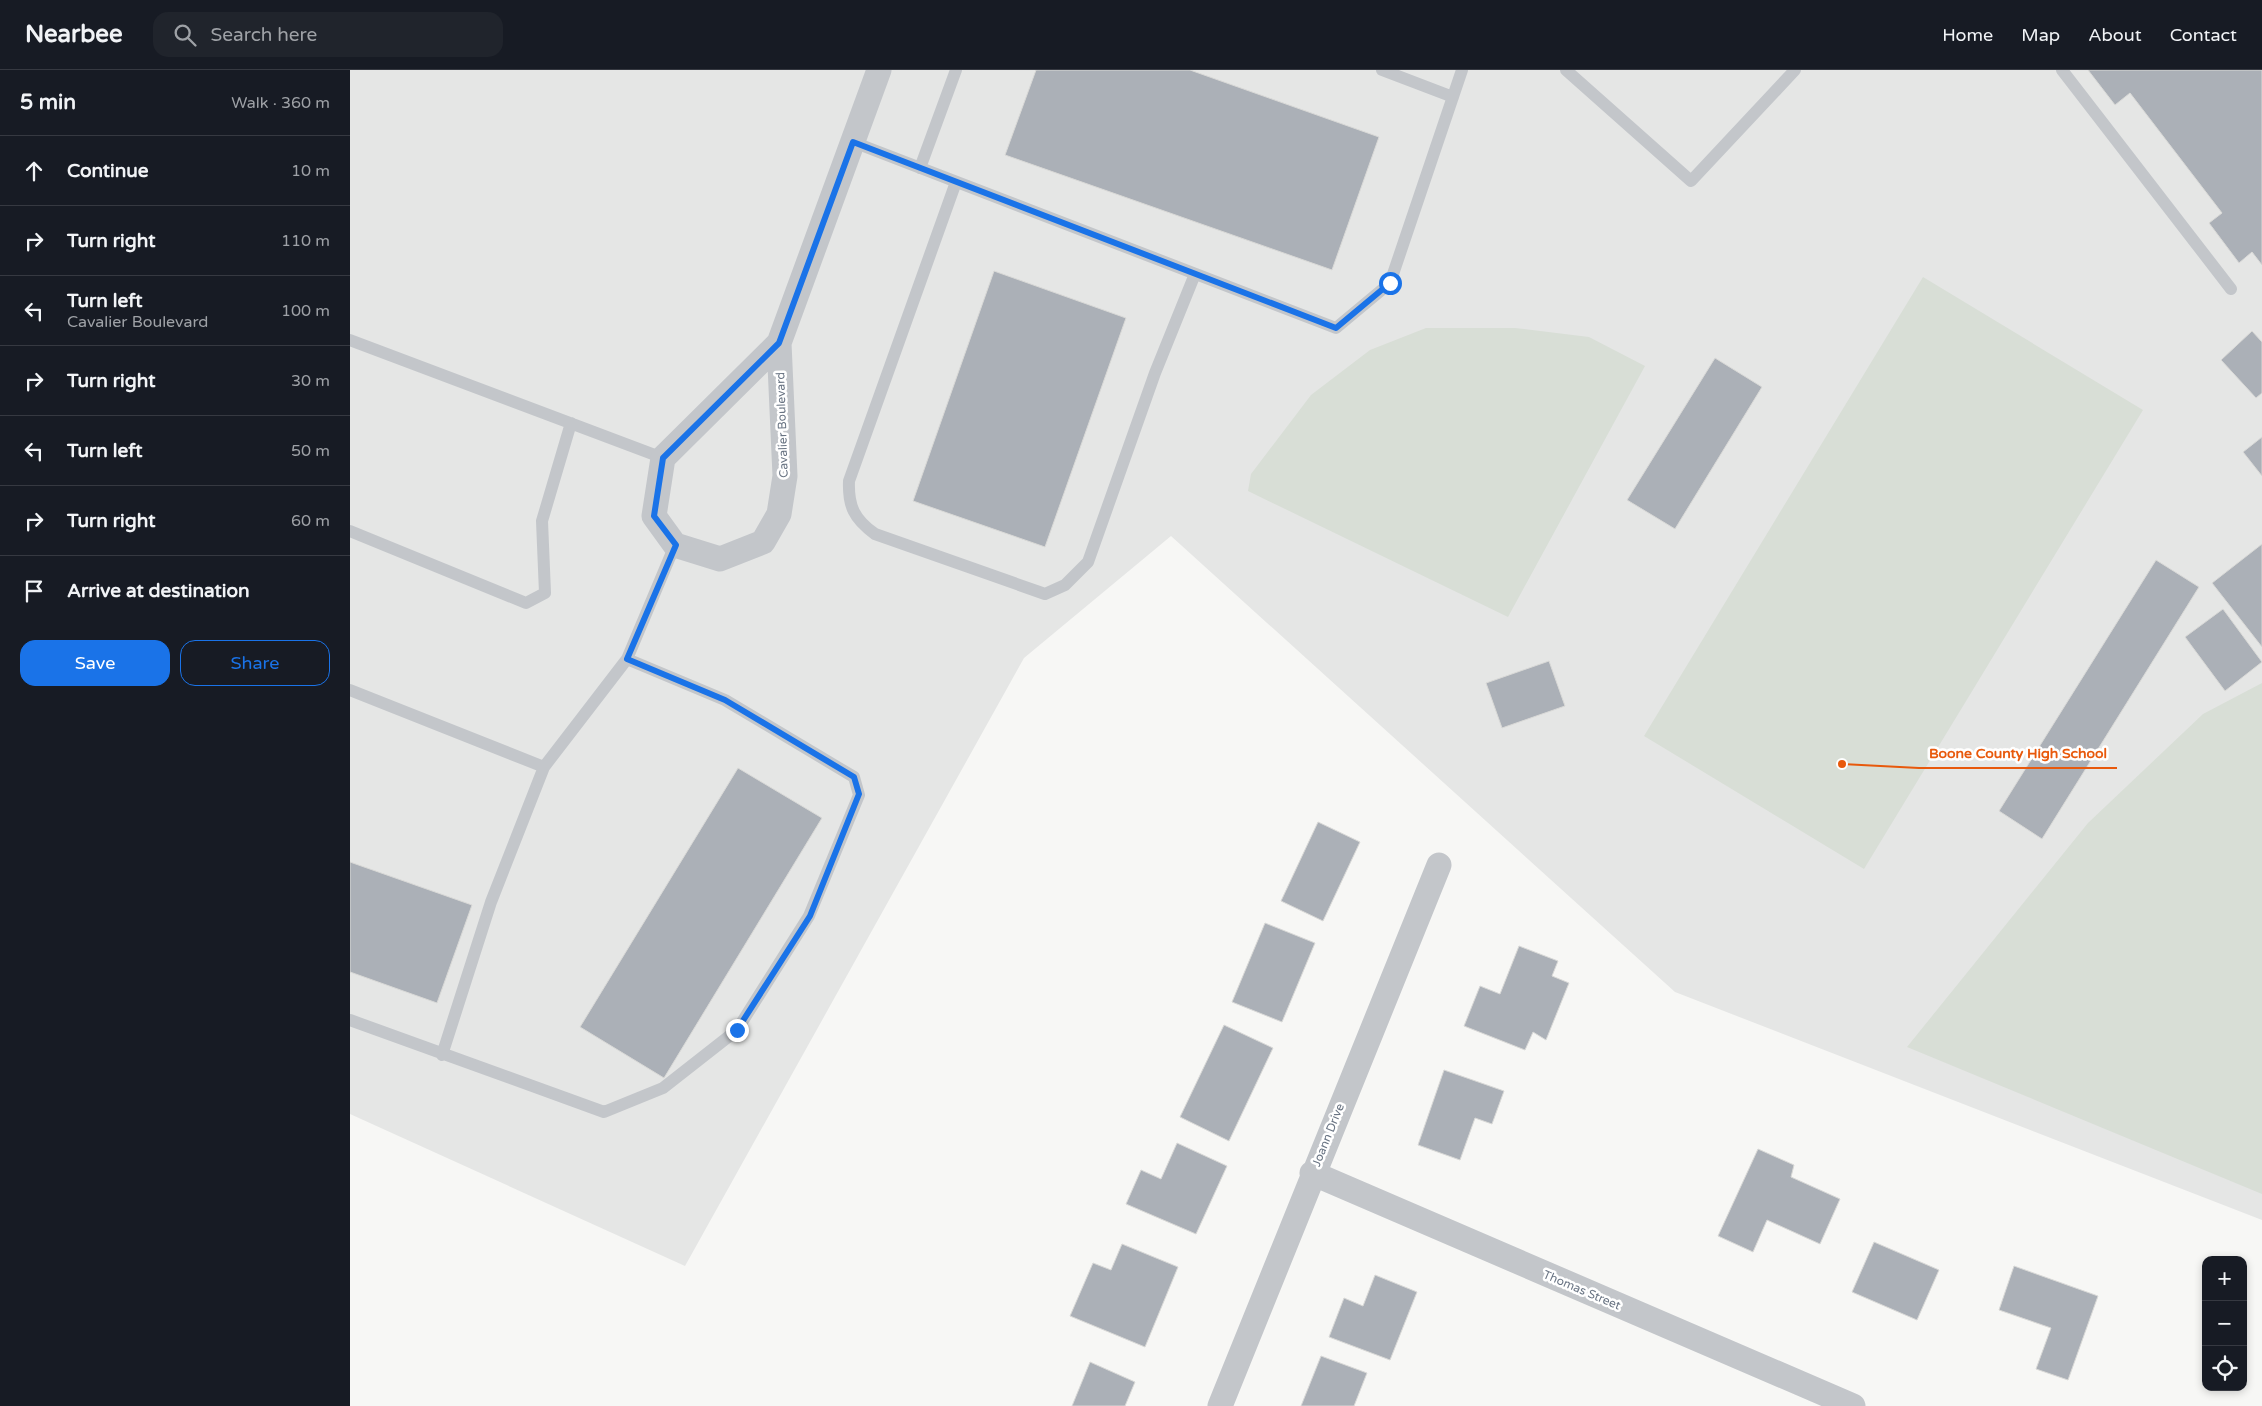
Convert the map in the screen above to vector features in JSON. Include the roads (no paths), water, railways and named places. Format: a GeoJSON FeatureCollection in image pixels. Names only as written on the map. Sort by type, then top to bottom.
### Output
{"type":"FeatureCollection","features":[{"type":"Feature","properties":{"kind":"street","name":"Cavalier Boulevard"},"geometry":{"type":"LineString","coordinates":[[676,545],[720,560],[763,542],[779,514],[785,476],[779,343],[879,70]]}},
{"type":"Feature","properties":{"kind":"street","name":"Cavalier Boulevard"},"geometry":{"type":"LineString","coordinates":[[663,458],[779,343]]}},
{"type":"Feature","properties":{"kind":"street"},"geometry":{"type":"LineString","coordinates":[[663,458],[654,516],[676,545]]}},
{"type":"Feature","properties":{"kind":"street","name":"Joann Drive"},"geometry":{"type":"LineString","coordinates":[[1220,1406],[1312,1173],[1439,865]]}},
{"type":"Feature","properties":{"kind":"street","name":"Thomas Street"},"geometry":{"type":"LineString","coordinates":[[1312,1173],[1853,1406]]}},
{"type":"Feature","properties":{"kind":"lane"},"geometry":{"type":"LineString","coordinates":[[920,168],[956,70]]}},
{"type":"Feature","properties":{"kind":"lane"},"geometry":{"type":"LineString","coordinates":[[1382,70],[1453,97]]}},
{"type":"Feature","properties":{"kind":"lane"},"geometry":{"type":"LineString","coordinates":[[853,142],[1336,328],[1390,283],[1462,70]]}},
{"type":"Feature","properties":{"kind":"lane"},"geometry":{"type":"LineString","coordinates":[[1566,70],[1692,181],[1795,70]]}},
{"type":"Feature","properties":{"kind":"lane"},"geometry":{"type":"LineString","coordinates":[[2062,70],[2231,289]]}},
{"type":"Feature","properties":{"kind":"lane"},"geometry":{"type":"LineString","coordinates":[[956,182],[849,481],[849,498],[855,513],[863,525],[875,534],[1045,594],[1066,585],[1088,562],[1152,382],[1195,274]]}},
{"type":"Feature","properties":{"kind":"lane"},"geometry":{"type":"LineString","coordinates":[[350,340],[663,458]]}},
{"type":"Feature","properties":{"kind":"lane"},"geometry":{"type":"LineString","coordinates":[[350,531],[526,603],[545,592],[542,521],[571,424]]}},
{"type":"Feature","properties":{"kind":"lane"},"geometry":{"type":"LineString","coordinates":[[442,1055],[491,902],[544,767],[627,659],[676,545]]}},
{"type":"Feature","properties":{"kind":"lane"},"geometry":{"type":"LineString","coordinates":[[350,1020],[442,1055],[604,1112],[663,1088],[737,1030],[810,916],[859,794],[854,777],[725,700],[627,659]]}},
{"type":"Feature","properties":{"kind":"lane"},"geometry":{"type":"LineString","coordinates":[[350,690],[544,767]]}},
{"type":"Feature","properties":{"kind":"place","name":"Boone County High School"},"geometry":{"type":"Point","coordinates":[1842,764]}}]}
